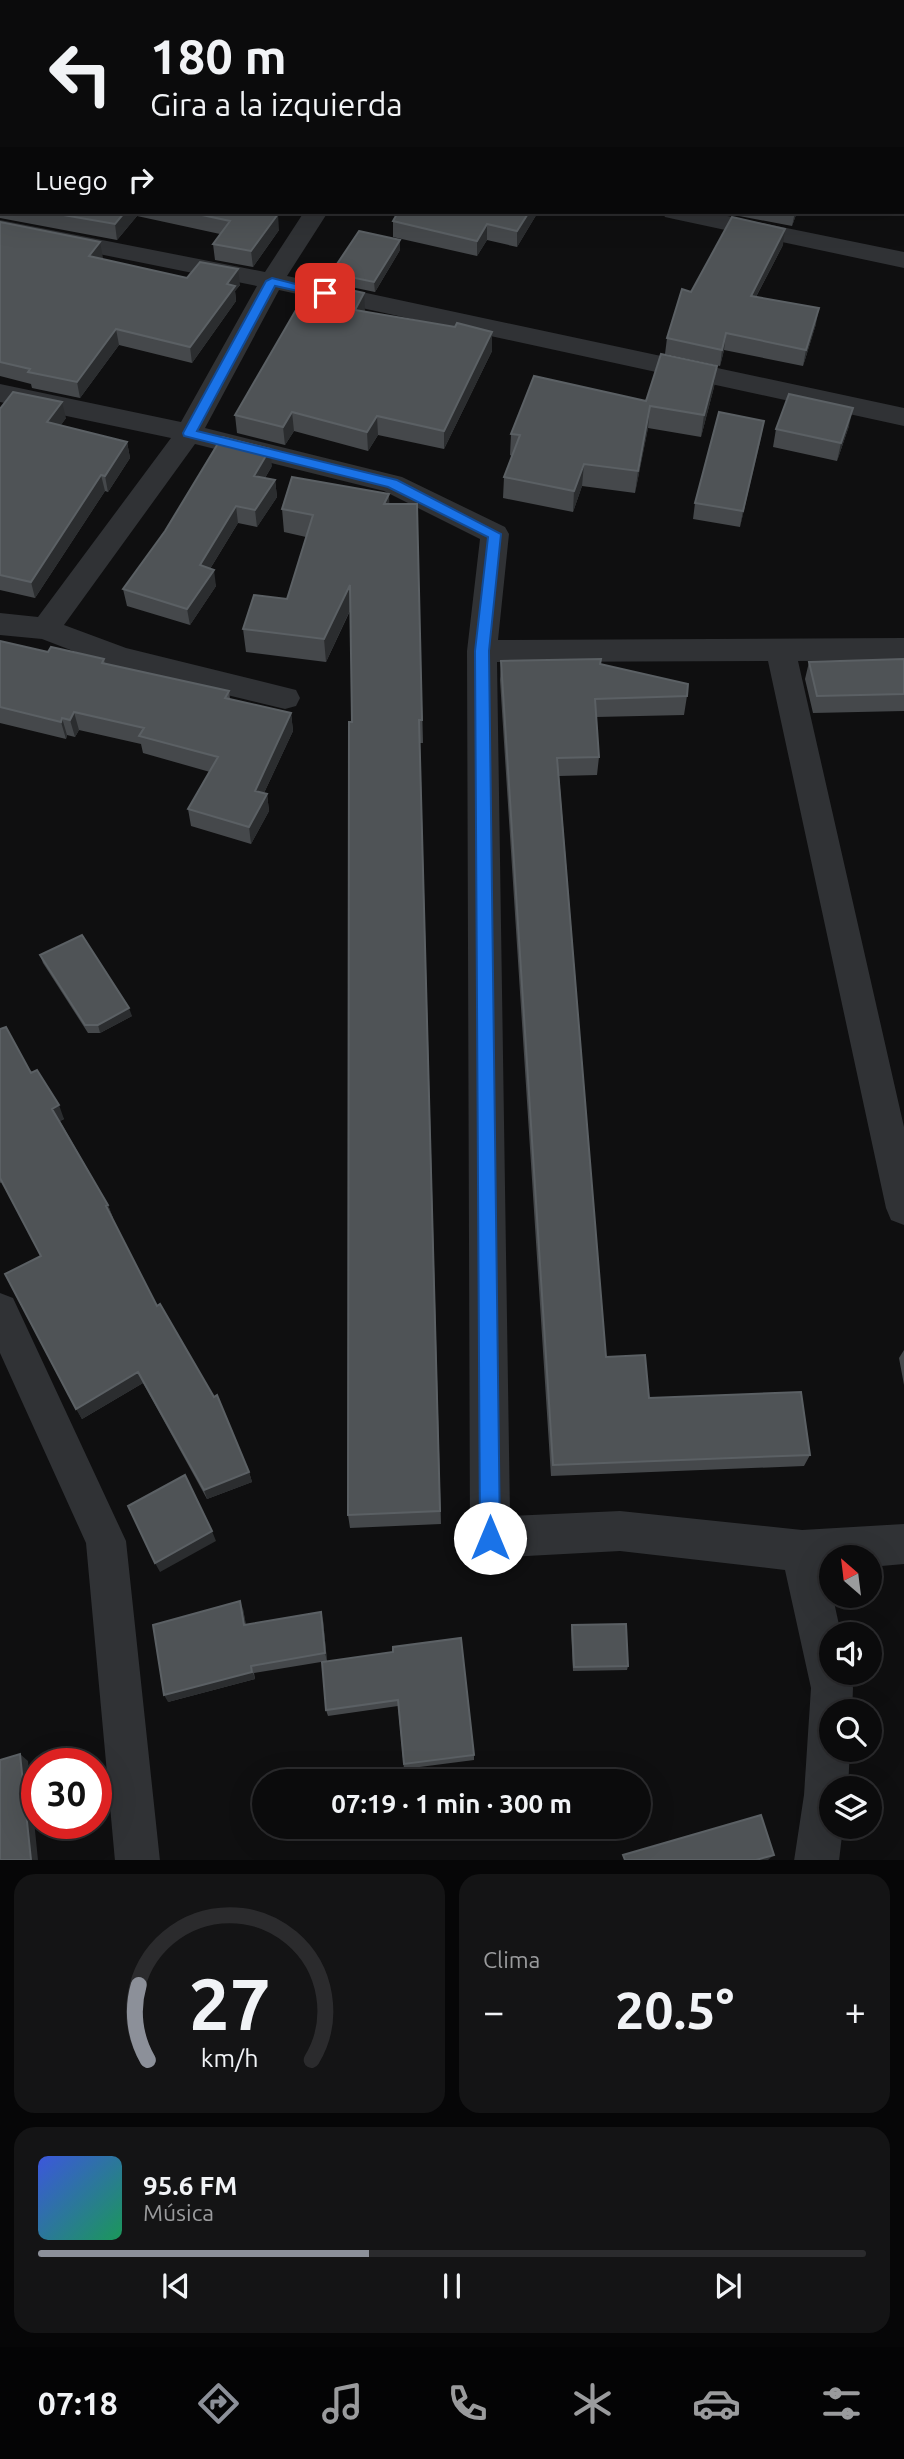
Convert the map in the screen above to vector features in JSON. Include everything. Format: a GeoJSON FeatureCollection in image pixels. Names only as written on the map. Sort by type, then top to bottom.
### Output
{"type":"FeatureCollection","features":[{"type":"Feature","properties":{"kind":"street"},"geometry":{"type":"LineString","coordinates":[[45,629],[189,433],[272,281],[315,214]]}},
{"type":"Feature","properties":{"kind":"street"},"geometry":{"type":"LineString","coordinates":[[684,214],[904,260]]}},
{"type":"Feature","properties":{"kind":"street"},"geometry":{"type":"LineString","coordinates":[[0,227],[272,281],[904,417]]}},
{"type":"Feature","properties":{"kind":"street"},"geometry":{"type":"LineString","coordinates":[[0,393],[189,433],[392,484],[495,534],[482,651],[490,1538],[620,1531],[802,1551],[904,1544]]}},
{"type":"Feature","properties":{"kind":"street"},"geometry":{"type":"LineString","coordinates":[[0,624],[45,629],[120,658],[285,698]]}},
{"type":"Feature","properties":{"kind":"street"},"geometry":{"type":"LineString","coordinates":[[482,651],[904,649]]}},
{"type":"Feature","properties":{"kind":"street"},"geometry":{"type":"LineString","coordinates":[[780,650],[904,1208]]}},
{"type":"Feature","properties":{"kind":"street"},"geometry":{"type":"LineString","coordinates":[[0,1311],[106,1541],[138,1860]]}},
{"type":"Feature","properties":{"kind":"street"},"geometry":{"type":"LineString","coordinates":[[802,1551],[832,1688],[826,1795],[816,1860]]}},
{"type":"Feature","properties":{"kind":"building"},"geometry":{"type":"Polygon","coordinates":[[[58,214],[123,214],[115,224],[58,214]]]}},
{"type":"Feature","properties":{"kind":"building"},"geometry":{"type":"Polygon","coordinates":[[[197,214],[278,214],[251,251],[213,244],[230,221],[197,214]]]}},
{"type":"Feature","properties":{"kind":"building"},"geometry":{"type":"Polygon","coordinates":[[[397,214],[528,214],[517,231],[487,224],[477,241],[393,221],[397,214]]]}},
{"type":"Feature","properties":{"kind":"building"},"geometry":{"type":"Polygon","coordinates":[[[732,217],[785,229],[751,296],[819,308],[806,350],[726,333],[722,350],[667,338],[682,289],[691,292],[732,217]]]}},
{"type":"Feature","properties":{"kind":"building"},"geometry":{"type":"Polygon","coordinates":[[[0,222],[100,242],[89,256],[187,278],[200,262],[238,269],[227,284],[235,286],[190,347],[116,329],[77,382],[28,372],[30,369],[0,362],[0,222]]]}},
{"type":"Feature","properties":{"kind":"building"},"geometry":{"type":"Polygon","coordinates":[[[359,231],[400,240],[374,282],[331,273],[359,231]]]}},
{"type":"Feature","properties":{"kind":"building"},"geometry":{"type":"Polygon","coordinates":[[[318,283],[364,293],[355,310],[455,327],[457,323],[492,332],[444,431],[377,416],[367,432],[292,412],[283,427],[235,415],[304,296],[309,297],[318,283]]]}},
{"type":"Feature","properties":{"kind":"building"},"geometry":{"type":"Polygon","coordinates":[[[661,354],[717,366],[704,415],[650,406],[638,471],[584,464],[574,491],[504,477],[520,435],[511,434],[534,376],[646,401],[661,354]]]}},
{"type":"Feature","properties":{"kind":"building"},"geometry":{"type":"Polygon","coordinates":[[[13,392],[62,402],[47,422],[127,442],[105,476],[101,475],[31,582],[0,575],[0,409],[13,392]]]}},
{"type":"Feature","properties":{"kind":"building"},"geometry":{"type":"Polygon","coordinates":[[[789,394],[853,408],[841,443],[776,429],[789,394]]]}},
{"type":"Feature","properties":{"kind":"building"},"geometry":{"type":"Polygon","coordinates":[[[719,412],[764,421],[743,511],[695,503],[719,412]]]}},
{"type":"Feature","properties":{"kind":"building"},"geometry":{"type":"Polygon","coordinates":[[[222,437],[270,449],[254,476],[275,480],[255,510],[236,506],[200,565],[214,570],[187,609],[123,589],[165,531],[222,437]]]}},
{"type":"Feature","properties":{"kind":"building"},"geometry":{"type":"Polygon","coordinates":[[[292,477],[389,494],[384,504],[417,504],[422,720],[419,720],[440,1511],[348,1515],[349,722],[352,722],[350,585],[324,639],[243,629],[254,595],[287,599],[313,515],[282,509],[292,477]]]}},
{"type":"Feature","properties":{"kind":"building"},"geometry":{"type":"Polygon","coordinates":[[[0,641],[48,652],[51,647],[104,659],[102,663],[229,691],[225,698],[291,713],[255,791],[267,794],[249,827],[188,809],[218,757],[139,736],[144,728],[74,712],[70,720],[62,718],[61,722],[0,707],[0,641]]]}},
{"type":"Feature","properties":{"kind":"building"},"geometry":{"type":"Polygon","coordinates":[[[601,659],[600,664],[688,684],[687,696],[595,699],[599,757],[557,758],[606,1357],[645,1355],[649,1398],[801,1392],[810,1455],[553,1465],[501,661],[601,659]]]}},
{"type":"Feature","properties":{"kind":"building"},"geometry":{"type":"Polygon","coordinates":[[[904,659],[904,694],[817,696],[809,662],[904,659]]]}},
{"type":"Feature","properties":{"kind":"building"},"geometry":{"type":"Polygon","coordinates":[[[82,935],[129,1008],[98,1025],[85,1025],[40,955],[82,935]]]}},
{"type":"Feature","properties":{"kind":"building"},"geometry":{"type":"Polygon","coordinates":[[[6,1027],[31,1073],[37,1070],[59,1105],[52,1109],[108,1205],[106,1206],[157,1306],[160,1304],[214,1397],[217,1395],[249,1472],[204,1490],[138,1372],[76,1409],[5,1274],[41,1256],[0,1178],[0,1029],[6,1027]]]}},
{"type":"Feature","properties":{"kind":"building"},"geometry":{"type":"Polygon","coordinates":[[[185,1475],[212,1531],[155,1563],[128,1506],[185,1475]]]}},
{"type":"Feature","properties":{"kind":"building"},"geometry":{"type":"Polygon","coordinates":[[[240,1601],[244,1625],[321,1612],[325,1653],[251,1666],[252,1672],[164,1695],[153,1625],[240,1601]]]}},
{"type":"Feature","properties":{"kind":"building"},"geometry":{"type":"Polygon","coordinates":[[[626,1624],[628,1666],[574,1667],[572,1625],[626,1624]]]}},
{"type":"Feature","properties":{"kind":"building"},"geometry":{"type":"Polygon","coordinates":[[[461,1638],[474,1755],[404,1764],[398,1700],[326,1710],[322,1662],[393,1652],[393,1647],[461,1638]]]}},
{"type":"Feature","properties":{"kind":"building"},"geometry":{"type":"Polygon","coordinates":[[[20,1754],[21,1839],[29,1839],[31,1860],[0,1860],[0,1760],[20,1754]]]}},
{"type":"Feature","properties":{"kind":"building"},"geometry":{"type":"Polygon","coordinates":[[[761,1815],[774,1855],[756,1860],[625,1860],[623,1855],[761,1815]]]}},
{"type":"Feature","properties":{"kind":"route"},"geometry":{"type":"LineString","coordinates":[[325,293],[272,281],[189,433],[392,484],[495,534],[482,651],[490,1538]]}}]}
